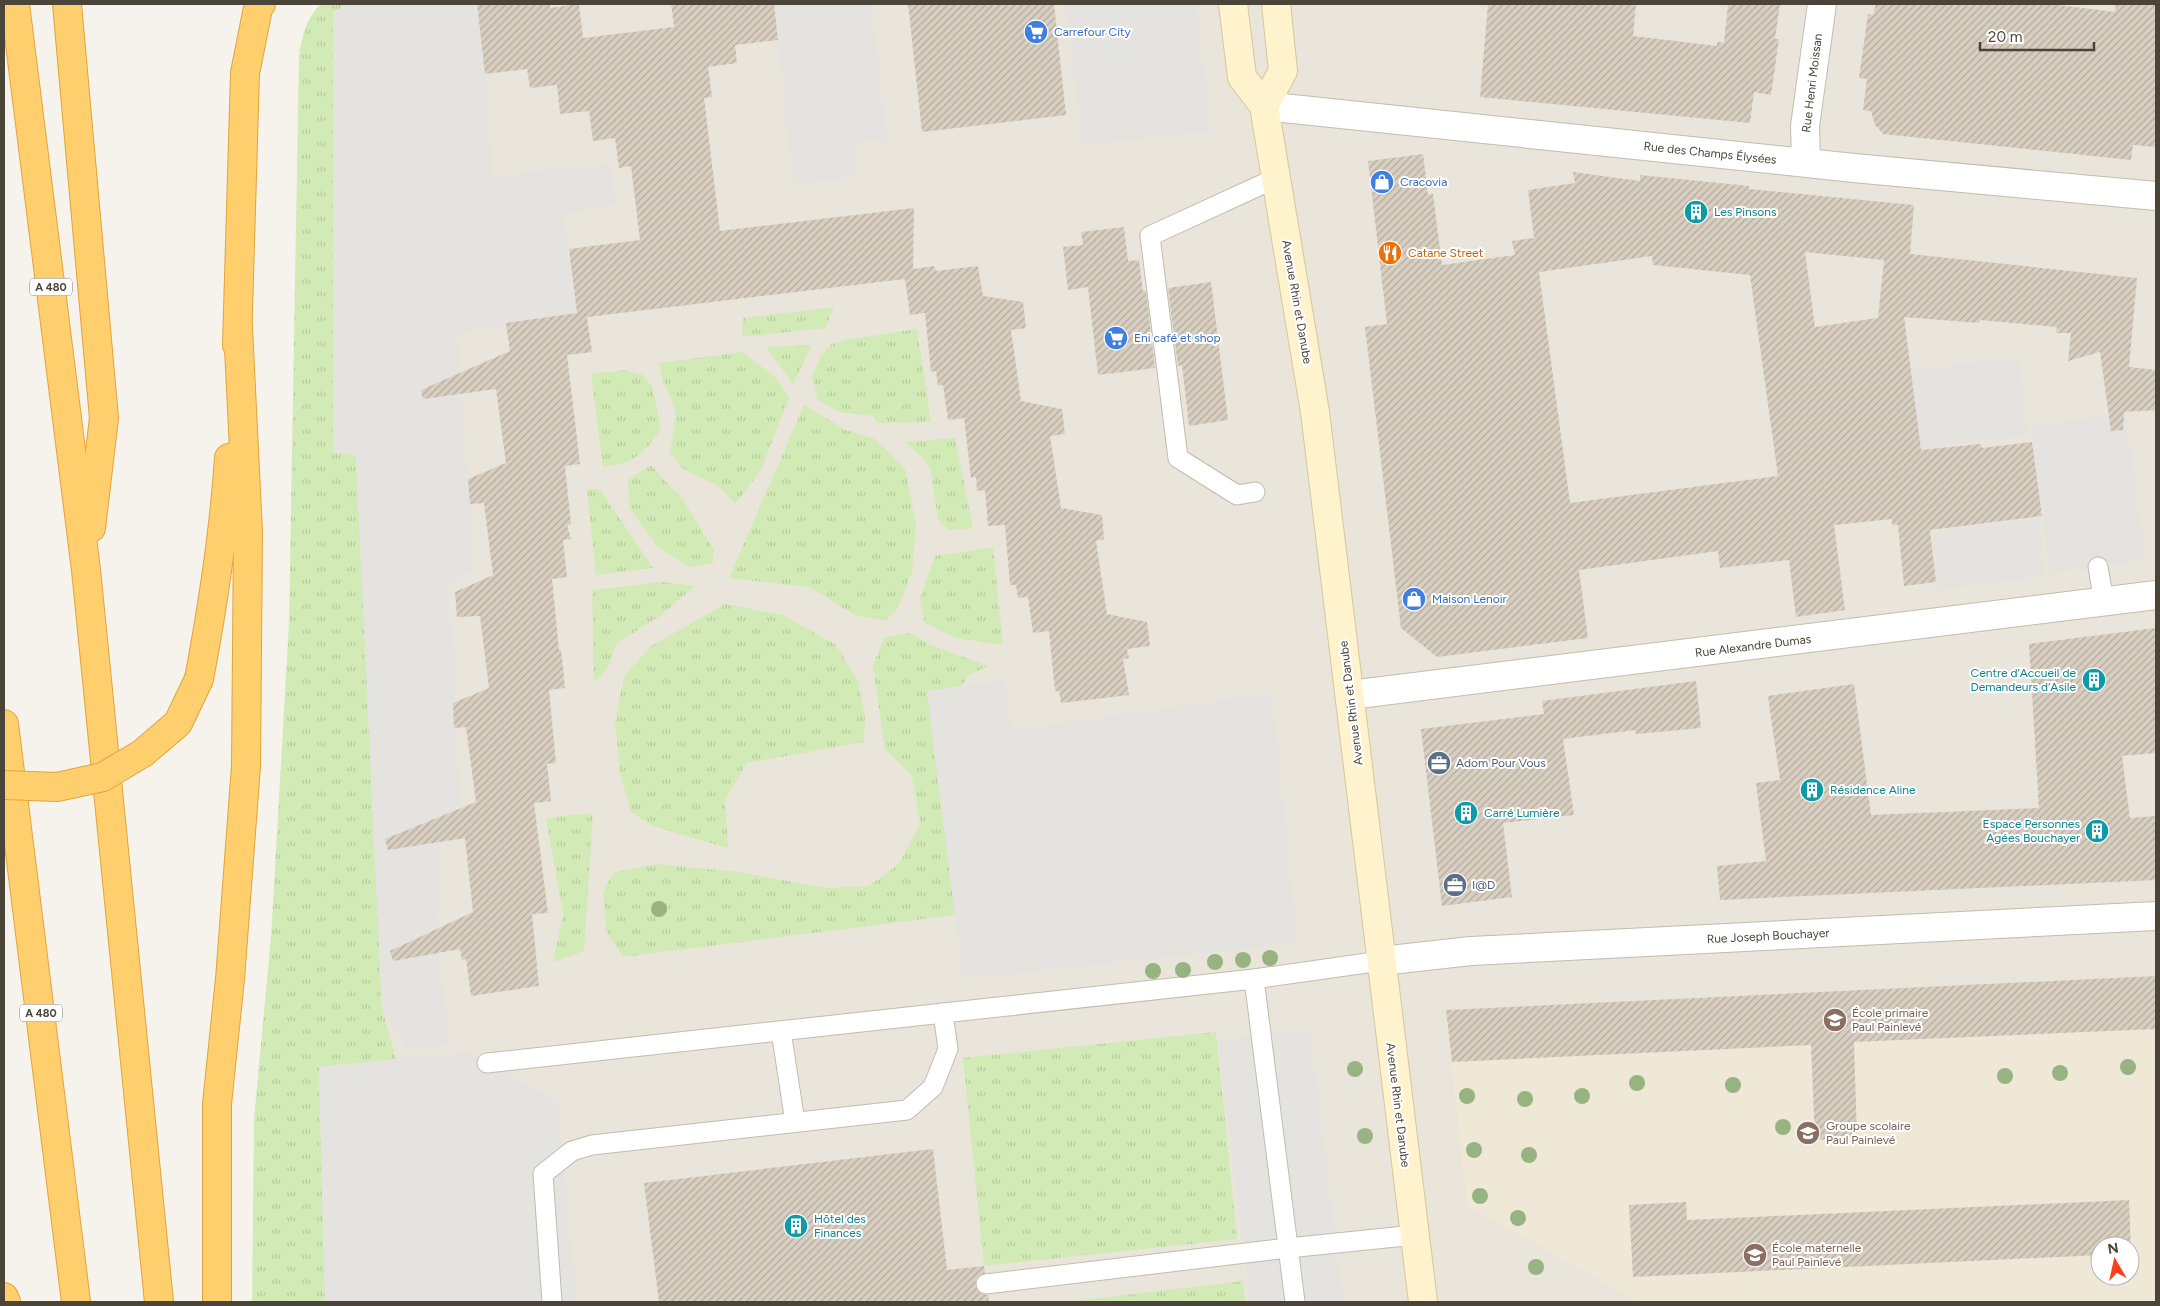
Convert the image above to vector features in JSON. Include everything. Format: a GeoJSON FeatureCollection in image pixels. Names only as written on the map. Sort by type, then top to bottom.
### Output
{"type":"FeatureCollection","features":[{"type":"Feature","properties":{"kind":"highway","name":"A 480"},"geometry":{"type":"LineString","coordinates":[[15,4],[86,570],[158,1302]]}},
{"type":"Feature","properties":{"kind":"highway"},"geometry":{"type":"LineString","coordinates":[[67,4],[104,418],[86,570]]}},
{"type":"Feature","properties":{"kind":"highway"},"geometry":{"type":"LineString","coordinates":[[4,785],[57,787],[102,777],[143,753],[178,723],[199,679],[215,595],[226,512],[238,328],[245,73],[258,8],[261,4]]}},
{"type":"Feature","properties":{"kind":"highway"},"geometry":{"type":"LineString","coordinates":[[217,1302],[217,1104],[230,979],[246,766],[248,530],[238,328]]}},
{"type":"Feature","properties":{"kind":"highway","name":"A 480"},"geometry":{"type":"LineString","coordinates":[[4,724],[76,1302]]}},
{"type":"Feature","properties":{"kind":"highway"},"geometry":{"type":"LineString","coordinates":[[4,1297],[6,1302]]}},
{"type":"Feature","properties":{"kind":"street","name":"Avenue Rhin et Danube"},"geometry":{"type":"LineString","coordinates":[[1233,4],[1242,76],[1264,106],[1315,412],[1423,1302]]}},
{"type":"Feature","properties":{"kind":"street"},"geometry":{"type":"LineString","coordinates":[[1264,106],[1283,71],[1276,4]]}},
{"type":"Feature","properties":{"kind":"street","name":"Rue Henri Moissan"},"geometry":{"type":"LineString","coordinates":[[1806,162],[1805,126],[1822,4]]}},
{"type":"Feature","properties":{"kind":"street","name":"Rue des Champs Élysées"},"geometry":{"type":"LineString","coordinates":[[1264,106],[2156,196]]}},
{"type":"Feature","properties":{"kind":"street","name":"Rue Alexandre Dumas"},"geometry":{"type":"LineString","coordinates":[[1350,695],[2156,595]]}},
{"type":"Feature","properties":{"kind":"street","name":"Rue Joseph Bouchayer"},"geometry":{"type":"LineString","coordinates":[[1381,961],[1471,951],[2156,916]]}},
{"type":"Feature","properties":{"kind":"lane"},"geometry":{"type":"LineString","coordinates":[[1255,492],[1237,495],[1178,458],[1150,236],[1276,178]]}},
{"type":"Feature","properties":{"kind":"lane"},"geometry":{"type":"LineString","coordinates":[[2098,567],[2104,602]]}},
{"type":"Feature","properties":{"kind":"lane"},"geometry":{"type":"LineString","coordinates":[[487,1063],[1254,979],[1381,961]]}},
{"type":"Feature","properties":{"kind":"lane"},"geometry":{"type":"LineString","coordinates":[[1254,979],[1295,1302]]}},
{"type":"Feature","properties":{"kind":"lane"},"geometry":{"type":"LineString","coordinates":[[552,1302],[543,1174],[572,1151],[592,1145],[908,1110],[933,1087],[948,1049],[944,1013]]}},
{"type":"Feature","properties":{"kind":"lane"},"geometry":{"type":"LineString","coordinates":[[781,1031],[795,1122]]}},
{"type":"Feature","properties":{"kind":"lane"},"geometry":{"type":"LineString","coordinates":[[986,1284],[1415,1235]]}},
{"type":"Feature","properties":{"kind":"shaded area"},"geometry":{"type":"Polygon","coordinates":[[[345,4],[2156,4],[2156,1302],[314,1302],[313,43],[345,4]]]}},
{"type":"Feature","properties":{"kind":"shaded area"},"geometry":{"type":"Polygon","coordinates":[[[345,4],[476,4],[485,74],[493,176],[610,164],[615,203],[562,215],[577,313],[458,333],[474,568],[447,586],[457,684],[453,703],[462,807],[439,817],[441,842],[436,929],[450,1045],[406,1048],[382,1009],[356,455],[333,452],[333,14],[345,4]]]}},
{"type":"Feature","properties":{"kind":"shaded area"},"geometry":{"type":"Polygon","coordinates":[[[774,4],[871,4],[887,139],[855,142],[857,177],[793,184],[774,4]]]}},
{"type":"Feature","properties":{"kind":"shaded area"},"geometry":{"type":"Polygon","coordinates":[[[1065,4],[1196,4],[1211,131],[1083,145],[1065,4]]]}},
{"type":"Feature","properties":{"kind":"shaded area"},"geometry":{"type":"Polygon","coordinates":[[[2018,357],[2028,435],[1921,449],[1911,371],[2018,357]]]}},
{"type":"Feature","properties":{"kind":"shaded area"},"geometry":{"type":"Polygon","coordinates":[[[2126,413],[2145,561],[2050,573],[2031,426],[2126,413]]]}},
{"type":"Feature","properties":{"kind":"shaded area"},"geometry":{"type":"Polygon","coordinates":[[[2038,519],[2045,576],[1938,590],[1932,532],[2038,519]]]}},
{"type":"Feature","properties":{"kind":"shaded area"},"geometry":{"type":"Polygon","coordinates":[[[1004,681],[1012,730],[1272,693],[1297,943],[963,979],[927,691],[1004,681]]]}},
{"type":"Feature","properties":{"kind":"shaded area","name":"Groupe scolaire Paul Painlevé"},"geometry":{"type":"Polygon","coordinates":[[[2156,976],[2156,1302],[1640,1302],[1467,1205],[1446,1010],[2156,976]]]}},
{"type":"Feature","properties":{"kind":"shaded area"},"geometry":{"type":"Polygon","coordinates":[[[1310,1029],[1343,1302],[1250,1302],[1218,1040],[1310,1029]]]}},
{"type":"Feature","properties":{"kind":"shaded area"},"geometry":{"type":"Polygon","coordinates":[[[467,1052],[557,1102],[577,1302],[325,1302],[319,1067],[467,1052]]]}},
{"type":"Feature","properties":{"kind":"green space"},"geometry":{"type":"Polygon","coordinates":[[[321,4],[345,4],[333,14],[333,452],[356,455],[382,1009],[396,1059],[319,1067],[325,1302],[252,1302],[254,1119],[271,937],[289,623],[299,56],[303,35],[308,22],[321,4]]]}},
{"type":"Feature","properties":{"kind":"green space"},"geometry":{"type":"Polygon","coordinates":[[[834,307],[825,328],[742,337],[743,318],[834,307]]]}},
{"type":"Feature","properties":{"kind":"green space"},"geometry":{"type":"Polygon","coordinates":[[[917,329],[931,422],[877,423],[873,416],[839,412],[818,400],[812,376],[821,356],[832,344],[846,340],[917,329]]]}},
{"type":"Feature","properties":{"kind":"green space"},"geometry":{"type":"Polygon","coordinates":[[[812,345],[793,384],[766,347],[812,345]]]}},
{"type":"Feature","properties":{"kind":"green space"},"geometry":{"type":"Polygon","coordinates":[[[742,352],[774,376],[789,397],[761,470],[735,504],[717,485],[683,469],[670,453],[676,414],[671,397],[663,381],[659,363],[742,352]]]}},
{"type":"Feature","properties":{"kind":"green space"},"geometry":{"type":"Polygon","coordinates":[[[626,370],[643,375],[652,386],[661,429],[643,452],[637,456],[623,463],[603,467],[591,374],[626,370]]]}},
{"type":"Feature","properties":{"kind":"green space"},"geometry":{"type":"Polygon","coordinates":[[[804,405],[846,430],[875,439],[905,469],[916,525],[912,572],[897,610],[885,621],[855,615],[809,587],[729,578],[804,405]]]}},
{"type":"Feature","properties":{"kind":"green space"},"geometry":{"type":"Polygon","coordinates":[[[955,438],[973,528],[949,530],[938,520],[931,470],[923,458],[905,442],[955,438]]]}},
{"type":"Feature","properties":{"kind":"green space"},"geometry":{"type":"Polygon","coordinates":[[[651,465],[683,500],[714,550],[713,563],[690,567],[658,547],[630,509],[628,480],[651,465]]]}},
{"type":"Feature","properties":{"kind":"green space"},"geometry":{"type":"Polygon","coordinates":[[[587,489],[600,489],[653,568],[596,575],[587,489]]]}},
{"type":"Feature","properties":{"kind":"green space"},"geometry":{"type":"Polygon","coordinates":[[[993,547],[1003,645],[955,638],[925,623],[920,599],[935,556],[993,547]]]}},
{"type":"Feature","properties":{"kind":"green space"},"geometry":{"type":"Polygon","coordinates":[[[662,582],[695,586],[660,616],[617,643],[608,667],[594,683],[592,590],[662,582]]]}},
{"type":"Feature","properties":{"kind":"green space"},"geometry":{"type":"Polygon","coordinates":[[[725,604],[783,615],[836,645],[858,681],[865,715],[864,742],[747,763],[725,800],[728,848],[653,826],[631,812],[620,773],[615,722],[624,676],[651,646],[725,604]]]}},
{"type":"Feature","properties":{"kind":"green space"},"geometry":{"type":"Polygon","coordinates":[[[909,633],[933,646],[989,666],[968,675],[962,686],[927,691],[955,915],[623,957],[607,934],[603,893],[613,873],[656,864],[739,872],[825,888],[869,886],[899,864],[920,823],[912,776],[885,749],[873,665],[884,638],[909,633]]]}},
{"type":"Feature","properties":{"kind":"green space"},"geometry":{"type":"Polygon","coordinates":[[[593,813],[584,951],[553,962],[563,914],[546,818],[593,813]]]}},
{"type":"Feature","properties":{"kind":"green space"},"geometry":{"type":"Polygon","coordinates":[[[1216,1032],[1237,1239],[984,1266],[963,1058],[1216,1032]]]}},
{"type":"Feature","properties":{"kind":"green space"},"geometry":{"type":"Polygon","coordinates":[[[1243,1281],[1245,1302],[1067,1302],[1243,1281]]]}},
{"type":"Feature","properties":{"kind":"building"},"geometry":{"type":"Polygon","coordinates":[[[477,4],[550,4],[550,8],[579,4],[583,38],[674,27],[671,4],[774,4],[778,40],[735,45],[737,63],[708,67],[712,97],[704,98],[720,231],[914,208],[913,269],[934,266],[936,271],[978,266],[983,296],[1023,302],[1026,328],[1011,330],[1021,401],[1062,409],[1065,434],[1050,436],[1061,508],[1102,515],[1104,539],[1096,541],[1107,614],[1147,622],[1150,646],[1127,649],[1129,658],[1123,659],[1129,695],[1061,703],[1059,691],[1055,691],[1049,631],[1033,633],[1028,597],[1018,598],[1016,585],[1010,585],[1005,525],[988,526],[985,490],[977,491],[976,477],[971,478],[964,418],[948,420],[943,385],[938,386],[936,371],[931,372],[925,313],[910,315],[905,279],[587,317],[592,352],[567,355],[580,464],[565,466],[571,524],[567,525],[571,539],[563,540],[567,577],[552,579],[565,688],[549,690],[556,763],[547,764],[551,801],[534,803],[548,913],[532,914],[539,986],[471,996],[466,959],[462,960],[460,949],[393,961],[390,951],[473,912],[465,838],[388,850],[385,839],[476,802],[466,727],[454,728],[453,703],[489,688],[480,616],[457,617],[455,592],[493,575],[484,503],[470,504],[468,479],[506,463],[496,389],[423,399],[421,390],[510,351],[506,323],[577,313],[569,249],[640,240],[631,166],[619,168],[615,138],[593,141],[589,111],[560,114],[557,85],[530,88],[527,69],[485,74],[477,4]]]}},
{"type":"Feature","properties":{"kind":"building"},"geometry":{"type":"Polygon","coordinates":[[[908,4],[1054,4],[1066,115],[922,132],[908,4]]]}},
{"type":"Feature","properties":{"kind":"building"},"geometry":{"type":"Polygon","coordinates":[[[1488,4],[1636,4],[1633,36],[1717,46],[1717,42],[1724,43],[1728,4],[1780,4],[1775,39],[1779,39],[1771,95],[1754,92],[1750,123],[1480,97],[1488,4]]]}},
{"type":"Feature","properties":{"kind":"building"},"geometry":{"type":"Polygon","coordinates":[[[1876,4],[2050,4],[2115,12],[2116,4],[2156,4],[2156,147],[2133,145],[2131,160],[1883,134],[1875,125],[1871,111],[1863,110],[1867,79],[1859,78],[1868,14],[1873,15],[1876,4]]]}},
{"type":"Feature","properties":{"kind":"building"},"geometry":{"type":"Polygon","coordinates":[[[1423,154],[1428,195],[1433,194],[1442,265],[1515,255],[1512,241],[1534,238],[1528,190],[1575,183],[1573,172],[1640,181],[1640,175],[1749,186],[1749,189],[1914,205],[1910,254],[2137,278],[2129,367],[2156,370],[2156,410],[2124,412],[2123,430],[2111,431],[2100,352],[2068,361],[2071,333],[2056,333],[2057,327],[1980,320],[1979,323],[1904,317],[1921,450],[1981,444],[1982,448],[2032,442],[2042,516],[1930,530],[1936,582],[1904,586],[1898,525],[1892,525],[1892,519],[1834,525],[1845,610],[1796,617],[1789,560],[1720,568],[1718,551],[1579,570],[1588,638],[1437,657],[1401,628],[1365,327],[1387,324],[1368,161],[1423,154]],[[1805,252],[1815,327],[1878,318],[1884,260],[1805,252]],[[1652,256],[1539,272],[1570,503],[1778,476],[1750,275],[1653,265],[1652,256]]]}},
{"type":"Feature","properties":{"kind":"building"},"geometry":{"type":"Polygon","coordinates":[[[1124,227],[1128,261],[1139,260],[1143,291],[1146,291],[1155,368],[1098,375],[1088,287],[1068,290],[1063,247],[1083,245],[1081,232],[1124,227]]]}},
{"type":"Feature","properties":{"kind":"building"},"geometry":{"type":"Polygon","coordinates":[[[1211,282],[1228,420],[1189,426],[1182,365],[1178,366],[1168,288],[1211,282]]]}},
{"type":"Feature","properties":{"kind":"building"},"geometry":{"type":"Polygon","coordinates":[[[2156,628],[2156,753],[2122,756],[2130,818],[2156,816],[2156,880],[1720,900],[1717,866],[1766,861],[1756,783],[1780,780],[1768,696],[1854,684],[1871,815],[2039,808],[2029,644],[2156,628]]]}},
{"type":"Feature","properties":{"kind":"building"},"geometry":{"type":"Polygon","coordinates":[[[1696,681],[1701,728],[1636,734],[1635,730],[1563,739],[1574,815],[1503,823],[1512,897],[1442,906],[1421,729],[1544,714],[1542,701],[1696,681]]]}},
{"type":"Feature","properties":{"kind":"building"},"geometry":{"type":"Polygon","coordinates":[[[2156,976],[2156,1029],[1854,1042],[1857,1138],[1815,1140],[1811,1045],[1452,1062],[1446,1010],[2156,976]]]}},
{"type":"Feature","properties":{"kind":"building","name":"Hôtel des Finances"},"geometry":{"type":"Polygon","coordinates":[[[933,1149],[947,1270],[984,1266],[985,1273],[976,1279],[975,1286],[981,1294],[988,1295],[989,1302],[659,1302],[644,1183],[933,1149]]]}},
{"type":"Feature","properties":{"kind":"building"},"geometry":{"type":"Polygon","coordinates":[[[2129,1200],[2130,1236],[2090,1236],[2090,1255],[1633,1277],[1629,1205],[1686,1202],[1687,1220],[2129,1200]]]}},
{"type":"Feature","properties":{"kind":"place","name":"Carrefour City"},"geometry":{"type":"Point","coordinates":[1036,32]}},
{"type":"Feature","properties":{"kind":"place","name":"Cracovia"},"geometry":{"type":"Point","coordinates":[1382,182]}},
{"type":"Feature","properties":{"kind":"place","name":"Les Pinsons"},"geometry":{"type":"Point","coordinates":[1696,212]}},
{"type":"Feature","properties":{"kind":"place","name":"Catane Street"},"geometry":{"type":"Point","coordinates":[1390,253]}},
{"type":"Feature","properties":{"kind":"place","name":"Eni café et shop"},"geometry":{"type":"Point","coordinates":[1116,338]}},
{"type":"Feature","properties":{"kind":"place","name":"Maison Lenoir"},"geometry":{"type":"Point","coordinates":[1414,599]}},
{"type":"Feature","properties":{"kind":"place","name":"Centre d’Accueil de Demandeurs d’Asile"},"geometry":{"type":"Point","coordinates":[2094,680]}},
{"type":"Feature","properties":{"kind":"place","name":"Adom Pour Vous"},"geometry":{"type":"Point","coordinates":[1439,763]}},
{"type":"Feature","properties":{"kind":"place","name":"Résidence Aline"},"geometry":{"type":"Point","coordinates":[1812,790]}},
{"type":"Feature","properties":{"kind":"place","name":"Carré Lumière"},"geometry":{"type":"Point","coordinates":[1466,813]}},
{"type":"Feature","properties":{"kind":"place","name":"Espace Personnes Agées Bouchayer"},"geometry":{"type":"Point","coordinates":[2097,831]}},
{"type":"Feature","properties":{"kind":"place","name":"I@D"},"geometry":{"type":"Point","coordinates":[1455,885]}},
{"type":"Feature","properties":{"kind":"place","name":"École primaire Paul Painlevé"},"geometry":{"type":"Point","coordinates":[1835,1020]}},
{"type":"Feature","properties":{"kind":"place","name":"Groupe scolaire Paul Painlevé"},"geometry":{"type":"Point","coordinates":[1808,1133]}},
{"type":"Feature","properties":{"kind":"place","name":"Hôtel des Finances"},"geometry":{"type":"Point","coordinates":[796,1226]}},
{"type":"Feature","properties":{"kind":"place","name":"École maternelle Paul Painlevé"},"geometry":{"type":"Point","coordinates":[1755,1255]}}]}
